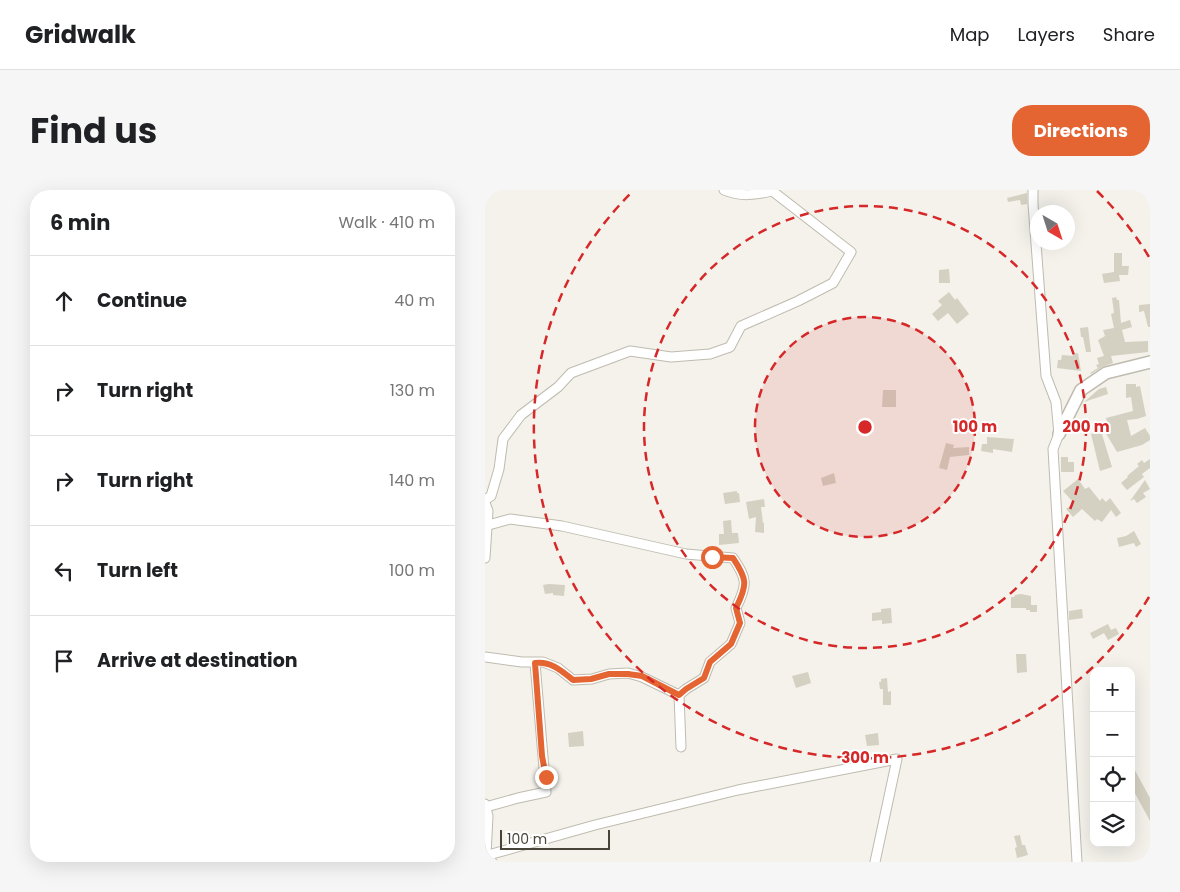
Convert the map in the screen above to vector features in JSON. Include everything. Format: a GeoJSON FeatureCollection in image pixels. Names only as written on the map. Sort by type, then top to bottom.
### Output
{"type":"FeatureCollection","features":[{"type":"Feature","properties":{"kind":"street"},"geometry":{"type":"LineString","coordinates":[[485,558],[488,511],[485,501],[491,496],[499,469],[503,439],[521,415],[558,387],[571,373],[630,351],[671,357],[710,354],[730,347],[741,326],[833,283],[851,252],[772,191],[738,195],[724,190]]}},
{"type":"Feature","properties":{"kind":"street"},"geometry":{"type":"LineString","coordinates":[[1033,190],[1046,376],[1056,402],[1059,434]]}},
{"type":"Feature","properties":{"kind":"street"},"geometry":{"type":"LineString","coordinates":[[1077,862],[1053,449],[1081,390],[1106,373],[1150,362]]}},
{"type":"Feature","properties":{"kind":"street"},"geometry":{"type":"LineString","coordinates":[[486,526],[509,519],[518,520],[562,526],[686,554],[733,558],[744,574],[744,592],[736,608],[740,623],[731,644],[710,662],[704,678],[679,695]]}},
{"type":"Feature","properties":{"kind":"street"},"geometry":{"type":"LineString","coordinates":[[485,657],[535,663],[543,662],[558,668],[573,680],[591,679],[609,674],[642,676],[679,695]]}},
{"type":"Feature","properties":{"kind":"street"},"geometry":{"type":"LineString","coordinates":[[535,663],[546,792],[485,805],[488,816],[488,858],[595,826],[738,790],[897,759],[875,862]]}},
{"type":"Feature","properties":{"kind":"street"},"geometry":{"type":"LineString","coordinates":[[679,695],[681,747]]}},
{"type":"Feature","properties":{"kind":"building"},"geometry":{"type":"Polygon","coordinates":[[[1027,193],[1027,204],[1021,205],[1020,200],[1008,202],[1007,198],[1027,193]]]}},
{"type":"Feature","properties":{"kind":"building"},"geometry":{"type":"Polygon","coordinates":[[[1114,253],[1122,253],[1122,266],[1129,266],[1128,275],[1119,275],[1120,281],[1104,283],[1102,274],[1114,272],[1114,253]]]}},
{"type":"Feature","properties":{"kind":"building"},"geometry":{"type":"Polygon","coordinates":[[[949,269],[950,283],[939,283],[939,270],[949,269]]]}},
{"type":"Feature","properties":{"kind":"building"},"geometry":{"type":"Polygon","coordinates":[[[949,292],[955,300],[957,298],[969,314],[957,324],[948,313],[938,321],[932,314],[942,305],[938,301],[949,292]]]}},
{"type":"Feature","properties":{"kind":"building"},"geometry":{"type":"Polygon","coordinates":[[[1116,297],[1119,300],[1121,323],[1130,320],[1132,327],[1122,330],[1125,342],[1148,341],[1148,352],[1111,356],[1113,363],[1091,374],[1098,368],[1096,365],[1099,364],[1097,358],[1104,356],[1098,340],[1105,336],[1103,330],[1114,328],[1111,314],[1114,313],[1112,298],[1116,297]]]}},
{"type":"Feature","properties":{"kind":"building"},"geometry":{"type":"Polygon","coordinates":[[[1150,304],[1150,327],[1148,327],[1144,311],[1139,312],[1139,305],[1150,304]]]}},
{"type":"Feature","properties":{"kind":"building"},"geometry":{"type":"Polygon","coordinates":[[[1088,327],[1091,352],[1086,352],[1083,337],[1081,337],[1080,328],[1088,327]]]}},
{"type":"Feature","properties":{"kind":"building"},"geometry":{"type":"Polygon","coordinates":[[[1078,353],[1081,371],[1057,368],[1058,360],[1061,360],[1062,355],[1073,356],[1073,354],[1078,353]]]}},
{"type":"Feature","properties":{"kind":"building"},"geometry":{"type":"Polygon","coordinates":[[[1126,384],[1136,384],[1136,387],[1140,386],[1146,416],[1127,420],[1131,436],[1145,428],[1150,436],[1150,440],[1142,445],[1117,452],[1104,430],[1109,428],[1106,418],[1133,411],[1131,397],[1126,398],[1126,384]]]}},
{"type":"Feature","properties":{"kind":"building"},"geometry":{"type":"Polygon","coordinates":[[[1106,387],[1108,394],[1084,402],[1099,389],[1106,387]]]}},
{"type":"Feature","properties":{"kind":"building"},"geometry":{"type":"Polygon","coordinates":[[[883,390],[896,390],[896,407],[882,407],[883,390]]]}},
{"type":"Feature","properties":{"kind":"building"},"geometry":{"type":"Polygon","coordinates":[[[1101,431],[1112,467],[1100,471],[1091,434],[1101,431]]]}},
{"type":"Feature","properties":{"kind":"building"},"geometry":{"type":"Polygon","coordinates":[[[987,437],[1014,439],[1012,452],[993,449],[993,453],[981,451],[982,444],[987,444],[987,437]]]}},
{"type":"Feature","properties":{"kind":"building"},"geometry":{"type":"Polygon","coordinates":[[[946,443],[954,445],[953,448],[969,447],[969,455],[950,457],[947,470],[939,468],[946,443]]]}},
{"type":"Feature","properties":{"kind":"building"},"geometry":{"type":"Polygon","coordinates":[[[1061,457],[1068,457],[1068,462],[1074,462],[1074,472],[1061,472],[1061,457]]]}},
{"type":"Feature","properties":{"kind":"building"},"geometry":{"type":"Polygon","coordinates":[[[1150,459],[1150,468],[1142,474],[1144,477],[1127,490],[1121,483],[1139,466],[1137,464],[1142,460],[1144,463],[1150,459]]]}},
{"type":"Feature","properties":{"kind":"building"},"geometry":{"type":"Polygon","coordinates":[[[834,473],[836,483],[823,486],[821,478],[834,473]]]}},
{"type":"Feature","properties":{"kind":"building"},"geometry":{"type":"Polygon","coordinates":[[[1078,479],[1085,489],[1089,487],[1100,501],[1102,498],[1106,502],[1110,498],[1121,513],[1116,517],[1111,510],[1102,522],[1097,519],[1095,521],[1082,509],[1073,517],[1066,509],[1074,503],[1063,491],[1078,479]]]}},
{"type":"Feature","properties":{"kind":"building"},"geometry":{"type":"Polygon","coordinates":[[[1145,480],[1150,489],[1143,493],[1146,497],[1137,503],[1134,499],[1130,501],[1145,480]]]}},
{"type":"Feature","properties":{"kind":"building"},"geometry":{"type":"Polygon","coordinates":[[[737,491],[740,502],[725,504],[723,493],[737,491]]]}},
{"type":"Feature","properties":{"kind":"building"},"geometry":{"type":"Polygon","coordinates":[[[764,499],[765,507],[761,507],[764,533],[755,532],[756,517],[749,519],[746,502],[764,499]]]}},
{"type":"Feature","properties":{"kind":"building"},"geometry":{"type":"Polygon","coordinates":[[[731,520],[732,533],[738,533],[739,543],[719,545],[719,534],[724,534],[723,521],[731,520]]]}},
{"type":"Feature","properties":{"kind":"building"},"geometry":{"type":"Polygon","coordinates":[[[1134,531],[1141,544],[1136,547],[1134,543],[1119,547],[1117,538],[1126,536],[1134,531]]]}},
{"type":"Feature","properties":{"kind":"building"},"geometry":{"type":"Polygon","coordinates":[[[543,585],[565,585],[564,596],[553,595],[553,593],[545,594],[543,585]]]}},
{"type":"Feature","properties":{"kind":"building"},"geometry":{"type":"Polygon","coordinates":[[[1021,594],[1031,596],[1031,605],[1037,605],[1037,612],[1030,612],[1026,608],[1011,608],[1011,597],[1021,594]]]}},
{"type":"Feature","properties":{"kind":"building"},"geometry":{"type":"Polygon","coordinates":[[[891,608],[892,623],[882,624],[882,620],[872,621],[872,613],[881,612],[881,609],[891,608]]]}},
{"type":"Feature","properties":{"kind":"building"},"geometry":{"type":"Polygon","coordinates":[[[1082,609],[1083,618],[1069,620],[1069,611],[1082,609]]]}},
{"type":"Feature","properties":{"kind":"building"},"geometry":{"type":"Polygon","coordinates":[[[1108,624],[1111,630],[1116,628],[1119,634],[1108,640],[1104,633],[1093,639],[1090,633],[1108,624]]]}},
{"type":"Feature","properties":{"kind":"building"},"geometry":{"type":"Polygon","coordinates":[[[1016,654],[1026,654],[1027,672],[1017,673],[1016,654]]]}},
{"type":"Feature","properties":{"kind":"building"},"geometry":{"type":"Polygon","coordinates":[[[808,672],[811,683],[796,688],[792,676],[808,672]]]}},
{"type":"Feature","properties":{"kind":"building"},"geometry":{"type":"Polygon","coordinates":[[[887,678],[888,692],[891,691],[891,705],[883,705],[883,689],[880,689],[879,682],[881,682],[881,679],[887,678]]]}},
{"type":"Feature","properties":{"kind":"building"},"geometry":{"type":"Polygon","coordinates":[[[583,731],[584,746],[569,747],[568,733],[583,731]]]}},
{"type":"Feature","properties":{"kind":"building"},"geometry":{"type":"Polygon","coordinates":[[[878,733],[879,745],[867,746],[865,735],[878,733]]]}},
{"type":"Feature","properties":{"kind":"building"},"geometry":{"type":"Polygon","coordinates":[[[1135,770],[1150,798],[1150,821],[1135,793],[1135,770]]]}},
{"type":"Feature","properties":{"kind":"building"},"geometry":{"type":"Polygon","coordinates":[[[1020,835],[1022,845],[1025,845],[1028,855],[1017,858],[1014,836],[1020,835]]]}},
{"type":"Feature","properties":{"kind":"route"},"geometry":{"type":"LineString","coordinates":[[546,777],[542,756],[535,663],[543,662],[558,668],[573,680],[591,679],[609,674],[642,676],[679,695],[704,678],[710,662],[731,644],[740,623],[736,608],[744,592],[744,574],[733,558],[712,557]]}}]}
